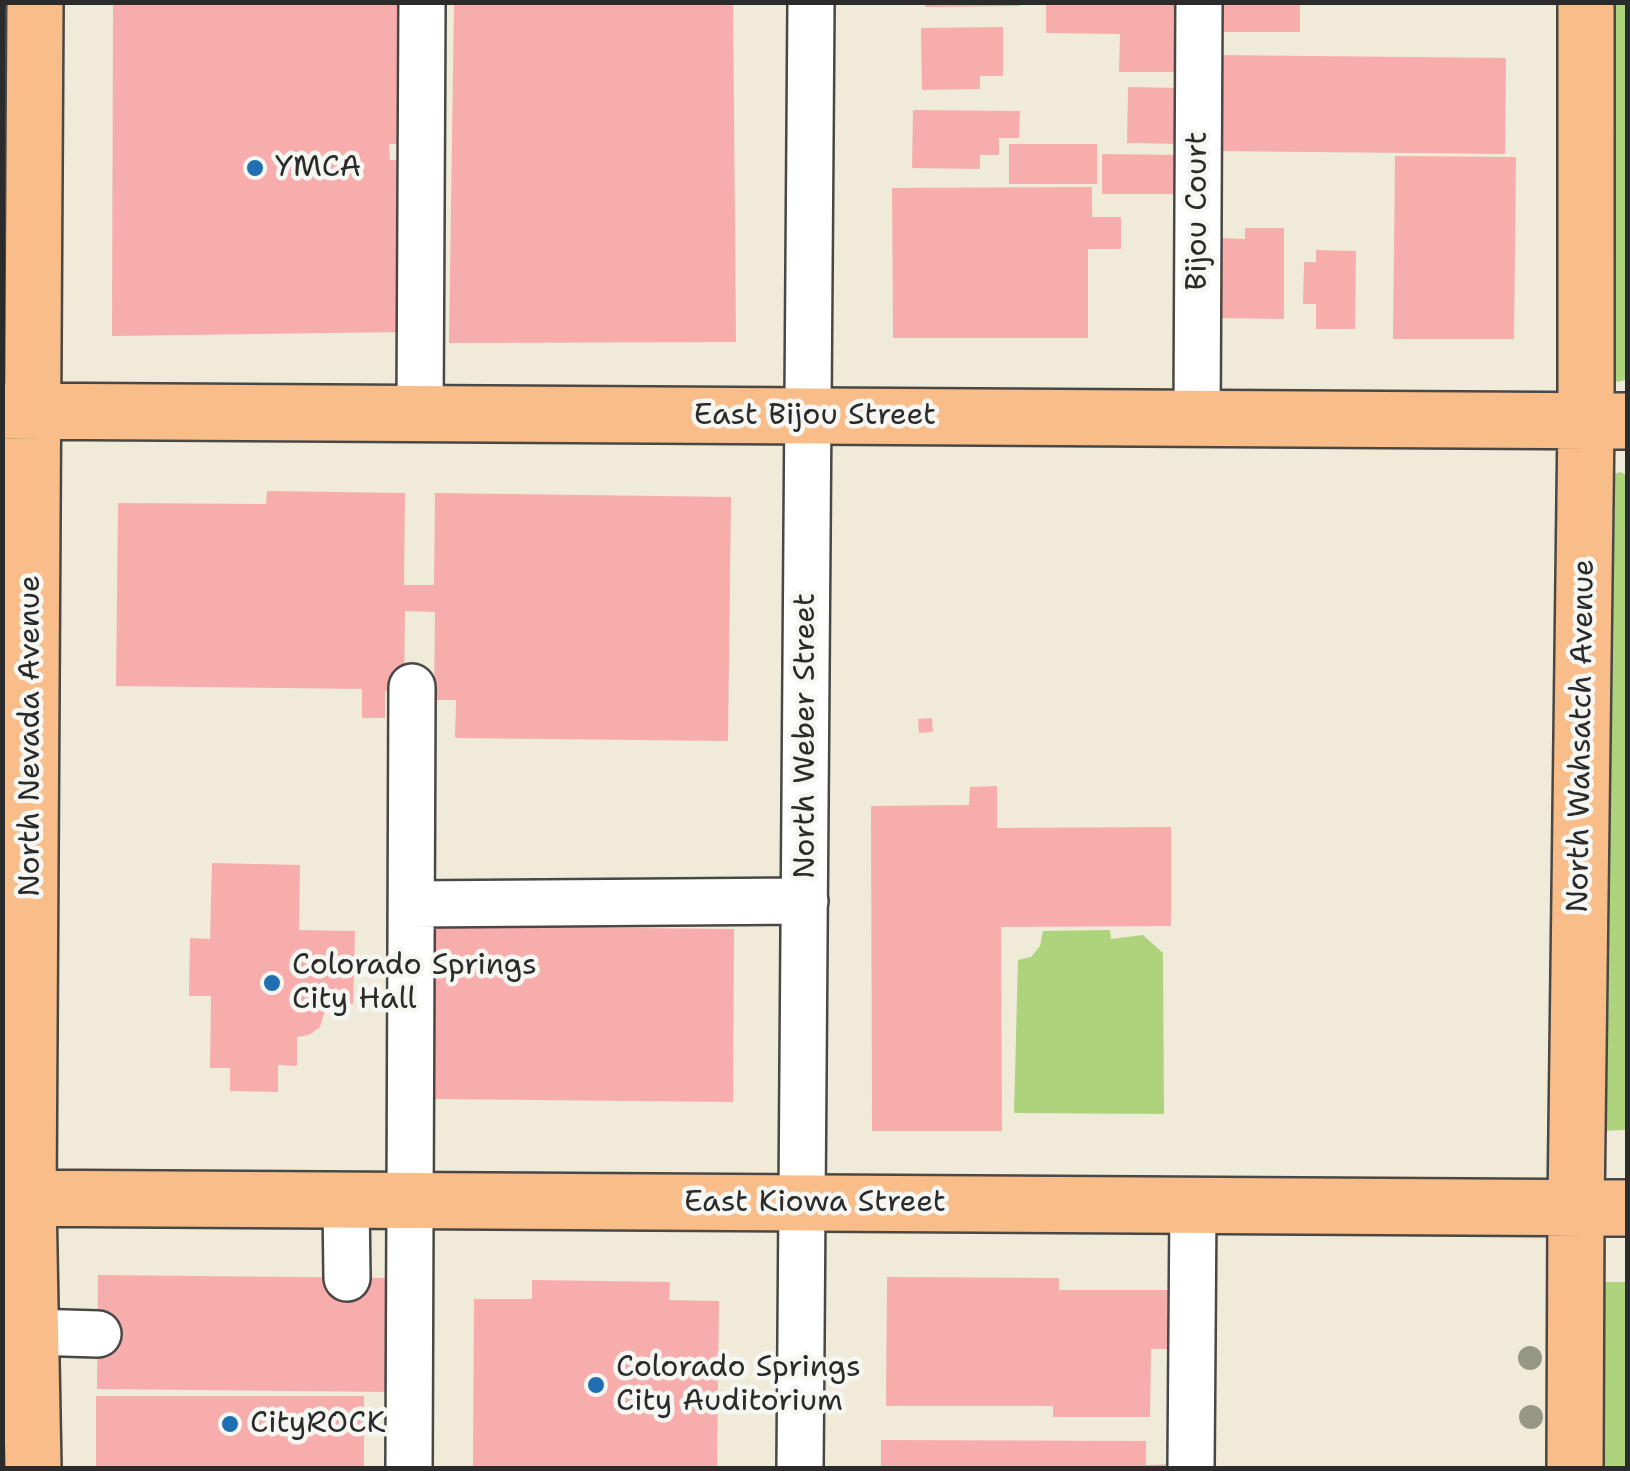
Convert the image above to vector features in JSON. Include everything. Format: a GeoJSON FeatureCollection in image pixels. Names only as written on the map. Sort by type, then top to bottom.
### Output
{"type":"FeatureCollection","features":[{"type":"Feature","properties":{"kind":"main road","name":"North Nevada Avenue"},"geometry":{"type":"LineString","coordinates":[[33,1468],[31,1332],[15,1198],[17,411],[36,2]]}},
{"type":"Feature","properties":{"kind":"main road","name":"North Wahsatch Avenue"},"geometry":{"type":"LineString","coordinates":[[1575,1468],[1602,1208],[1607,421],[1586,2]]}},
{"type":"Feature","properties":{"kind":"main road","name":"East Bijou Street"},"geometry":{"type":"LineString","coordinates":[[17,411],[1607,421]]}},
{"type":"Feature","properties":{"kind":"main road","name":"East Kiowa Street"},"geometry":{"type":"LineString","coordinates":[[15,1198],[1602,1208]]}},
{"type":"Feature","properties":{"kind":"street"},"geometry":{"type":"LineString","coordinates":[[420,414],[422,2]]}},
{"type":"Feature","properties":{"kind":"street","name":"North Weber Street"},"geometry":{"type":"LineString","coordinates":[[800,1468],[811,2]]}},
{"type":"Feature","properties":{"kind":"street","name":"Bijou Court"},"geometry":{"type":"LineString","coordinates":[[1197,419],[1199,2]]}},
{"type":"Feature","properties":{"kind":"street"},"geometry":{"type":"LineString","coordinates":[[410,1468],[412,687]]}},
{"type":"Feature","properties":{"kind":"street"},"geometry":{"type":"LineString","coordinates":[[412,904],[804,901]]}},
{"type":"Feature","properties":{"kind":"street"},"geometry":{"type":"LineString","coordinates":[[346,1200],[348,1278]]}},
{"type":"Feature","properties":{"kind":"street"},"geometry":{"type":"LineString","coordinates":[[1191,1468],[1192,1205]]}},
{"type":"Feature","properties":{"kind":"street"},"geometry":{"type":"LineString","coordinates":[[31,1332],[98,1334]]}},
{"type":"Feature","properties":{"kind":"green space"},"geometry":{"type":"Polygon","coordinates":[[[17,2],[10,329],[3,333],[2,3],[17,2]]]}},
{"type":"Feature","properties":{"kind":"green space"},"geometry":{"type":"Polygon","coordinates":[[[1601,3],[1628,3],[1628,379],[1618,382],[1607,375],[1601,3]]]}},
{"type":"Feature","properties":{"kind":"green space"},"geometry":{"type":"Polygon","coordinates":[[[1621,472],[1628,477],[1628,1130],[1595,1131],[1608,475],[1621,472]]]}},
{"type":"Feature","properties":{"kind":"green space"},"geometry":{"type":"Polygon","coordinates":[[[1110,930],[1111,939],[1143,935],[1163,953],[1164,1114],[1014,1113],[1018,960],[1031,957],[1040,946],[1043,931],[1110,930]]]}},
{"type":"Feature","properties":{"kind":"green space"},"geometry":{"type":"Polygon","coordinates":[[[1593,1282],[1627,1282],[1627,1468],[1592,1468],[1593,1282]]]}},
{"type":"Feature","properties":{"kind":"building","name":"YMCA"},"geometry":{"type":"Polygon","coordinates":[[[113,2],[404,2],[401,144],[389,144],[390,160],[397,160],[396,202],[405,202],[405,332],[112,336],[113,2]]]}},
{"type":"Feature","properties":{"kind":"building"},"geometry":{"type":"Polygon","coordinates":[[[454,2],[733,2],[736,342],[449,343],[454,2]]]}},
{"type":"Feature","properties":{"kind":"building"},"geometry":{"type":"Polygon","coordinates":[[[925,2],[1019,2],[1019,6],[925,7],[925,2]]]}},
{"type":"Feature","properties":{"kind":"building"},"geometry":{"type":"Polygon","coordinates":[[[1046,2],[1185,2],[1185,72],[1119,72],[1120,34],[1046,33],[1046,2]]]}},
{"type":"Feature","properties":{"kind":"building"},"geometry":{"type":"Polygon","coordinates":[[[1214,2],[1300,2],[1300,32],[1214,32],[1214,2]]]}},
{"type":"Feature","properties":{"kind":"building"},"geometry":{"type":"Polygon","coordinates":[[[1003,27],[1003,76],[980,76],[980,89],[922,90],[921,28],[1003,27]]]}},
{"type":"Feature","properties":{"kind":"building"},"geometry":{"type":"Polygon","coordinates":[[[1215,55],[1506,58],[1505,154],[1214,151],[1215,55]]]}},
{"type":"Feature","properties":{"kind":"building"},"geometry":{"type":"Polygon","coordinates":[[[1128,87],[1183,88],[1182,144],[1127,143],[1128,87]]]}},
{"type":"Feature","properties":{"kind":"building"},"geometry":{"type":"Polygon","coordinates":[[[913,110],[1020,111],[1019,138],[999,138],[999,155],[980,155],[980,169],[912,168],[913,110]]]}},
{"type":"Feature","properties":{"kind":"building"},"geometry":{"type":"Polygon","coordinates":[[[1009,144],[1097,144],[1097,184],[1009,184],[1009,144]]]}},
{"type":"Feature","properties":{"kind":"building"},"geometry":{"type":"Polygon","coordinates":[[[1102,154],[1185,155],[1185,194],[1102,194],[1102,154]]]}},
{"type":"Feature","properties":{"kind":"building"},"geometry":{"type":"Polygon","coordinates":[[[1395,156],[1516,157],[1514,339],[1393,339],[1395,156]]]}},
{"type":"Feature","properties":{"kind":"building"},"geometry":{"type":"Polygon","coordinates":[[[1092,187],[1092,217],[1121,217],[1121,249],[1088,249],[1088,338],[893,338],[892,188],[1092,187]]]}},
{"type":"Feature","properties":{"kind":"building"},"geometry":{"type":"Polygon","coordinates":[[[1245,228],[1284,228],[1284,319],[1216,318],[1216,238],[1245,239],[1245,228]]]}},
{"type":"Feature","properties":{"kind":"building"},"geometry":{"type":"Polygon","coordinates":[[[1316,250],[1356,251],[1355,329],[1316,329],[1316,304],[1303,304],[1304,262],[1316,262],[1316,250]]]}},
{"type":"Feature","properties":{"kind":"building"},"geometry":{"type":"Polygon","coordinates":[[[267,491],[405,493],[404,585],[434,585],[435,493],[731,497],[728,741],[455,738],[456,700],[434,700],[435,612],[405,611],[404,691],[385,691],[385,718],[362,718],[362,689],[116,686],[118,503],[266,504],[267,491]]]}},
{"type":"Feature","properties":{"kind":"building"},"geometry":{"type":"Polygon","coordinates":[[[932,718],[933,732],[919,733],[918,719],[932,718]]]}},
{"type":"Feature","properties":{"kind":"building"},"geometry":{"type":"Polygon","coordinates":[[[997,786],[997,828],[1171,827],[1171,926],[1001,927],[1002,1131],[872,1131],[871,806],[969,805],[970,787],[997,786]]]}},
{"type":"Feature","properties":{"kind":"building","name":"Colorado Springs City Hall"},"geometry":{"type":"Polygon","coordinates":[[[212,863],[300,865],[299,930],[355,931],[353,1004],[327,1004],[320,1027],[297,1037],[297,1066],[278,1065],[278,1092],[230,1091],[230,1068],[210,1068],[211,996],[189,996],[190,938],[210,939],[212,863]]]}},
{"type":"Feature","properties":{"kind":"building"},"geometry":{"type":"Polygon","coordinates":[[[436,926],[734,929],[733,1102],[434,1099],[436,926]]]}},
{"type":"Feature","properties":{"kind":"building"},"geometry":{"type":"Polygon","coordinates":[[[98,1275],[394,1278],[392,1392],[97,1389],[98,1275]]]}},
{"type":"Feature","properties":{"kind":"building"},"geometry":{"type":"Polygon","coordinates":[[[887,1277],[1059,1278],[1059,1290],[1170,1290],[1170,1349],[1151,1349],[1150,1417],[1053,1417],[1053,1406],[886,1406],[887,1277]]]}},
{"type":"Feature","properties":{"kind":"building","name":"Colorado Springs City Auditorium"},"geometry":{"type":"Polygon","coordinates":[[[532,1280],[670,1282],[669,1300],[719,1301],[717,1468],[473,1468],[474,1299],[532,1299],[532,1280]]]}},
{"type":"Feature","properties":{"kind":"building","name":"CityROCK"},"geometry":{"type":"Polygon","coordinates":[[[96,1396],[364,1396],[364,1468],[96,1468],[96,1396]]]}},
{"type":"Feature","properties":{"kind":"building"},"geometry":{"type":"Polygon","coordinates":[[[881,1440],[1146,1441],[1146,1465],[1173,1464],[1173,1468],[881,1468],[881,1440]]]}},
{"type":"Feature","properties":{"kind":"place","name":"YMCA"},"geometry":{"type":"Point","coordinates":[255,168]}},
{"type":"Feature","properties":{"kind":"place","name":"Colorado Springs City Hall"},"geometry":{"type":"Point","coordinates":[272,983]}},
{"type":"Feature","properties":{"kind":"place","name":"Colorado Springs City Auditorium"},"geometry":{"type":"Point","coordinates":[596,1385]}},
{"type":"Feature","properties":{"kind":"place","name":"CityROCK"},"geometry":{"type":"Point","coordinates":[230,1424]}}]}
